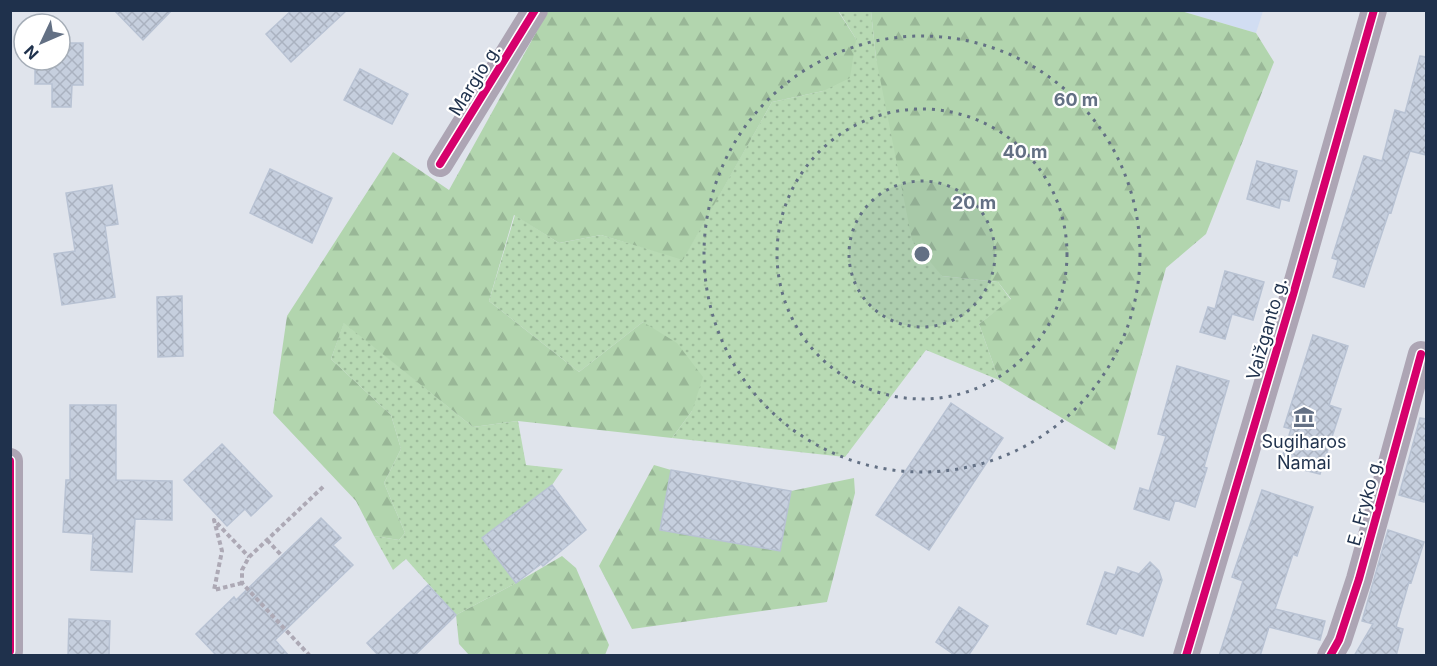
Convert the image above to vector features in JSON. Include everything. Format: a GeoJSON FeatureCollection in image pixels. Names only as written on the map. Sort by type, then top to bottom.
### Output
{"type":"FeatureCollection","features":[{"type":"Feature","properties":{"kind":"street","name":"Margio g."},"geometry":{"type":"LineString","coordinates":[[440,164],[535,10]]}},
{"type":"Feature","properties":{"kind":"street","name":"Vaižganto g."},"geometry":{"type":"LineString","coordinates":[[1186,656],[1293,295],[1374,10]]}},
{"type":"Feature","properties":{"kind":"street","name":"E. Fryko g."},"geometry":{"type":"LineString","coordinates":[[1330,656],[1339,640],[1359,579],[1421,354]]}},
{"type":"Feature","properties":{"kind":"street"},"geometry":{"type":"LineString","coordinates":[[10,461],[10,651]]}},
{"type":"Feature","properties":{"kind":"path"},"geometry":{"type":"LineString","coordinates":[[310,656],[242,583],[242,570],[249,557],[325,485]]}},
{"type":"Feature","properties":{"kind":"path"},"geometry":{"type":"LineString","coordinates":[[214,520],[218,516]]}},
{"type":"Feature","properties":{"kind":"path"},"geometry":{"type":"LineString","coordinates":[[214,520],[249,557]]}},
{"type":"Feature","properties":{"kind":"path"},"geometry":{"type":"LineString","coordinates":[[214,520],[222,551],[214,591],[242,583]]}},
{"type":"Feature","properties":{"kind":"path"},"geometry":{"type":"LineString","coordinates":[[267,540],[282,556]]}},
{"type":"Feature","properties":{"kind":"path"},"geometry":{"type":"LineString","coordinates":[[326,656],[338,656]]}},
{"type":"Feature","properties":{"kind":"shaded area"},"geometry":{"type":"Polygon","coordinates":[[[1181,11],[1263,11],[1256,33],[1181,11]]]}},
{"type":"Feature","properties":{"kind":"green space"},"geometry":{"type":"Polygon","coordinates":[[[838,10],[871,11],[876,58],[942,276],[998,282],[1011,300],[979,324],[999,380],[926,350],[845,457],[672,438],[692,411],[643,322],[579,372],[489,301],[515,215],[559,243],[601,235],[683,259],[772,102],[823,91],[856,39],[838,10]]]}},
{"type":"Feature","properties":{"kind":"green space"},"geometry":{"type":"Polygon","coordinates":[[[548,11],[838,11],[856,39],[850,78],[823,91],[772,102],[683,260],[601,235],[559,243],[514,215],[489,301],[579,372],[643,322],[677,343],[703,377],[692,411],[672,438],[518,421],[473,427],[344,323],[331,359],[391,415],[401,449],[384,483],[405,533],[399,540],[374,536],[356,501],[273,413],[287,316],[393,152],[449,190],[548,11]]]}},
{"type":"Feature","properties":{"kind":"green space"},"geometry":{"type":"Polygon","coordinates":[[[871,11],[1181,11],[1256,33],[1274,62],[1206,234],[1166,268],[1115,450],[999,380],[979,324],[1011,299],[998,282],[942,276],[912,240],[876,58],[871,11]]]}},
{"type":"Feature","properties":{"kind":"green space"},"geometry":{"type":"Polygon","coordinates":[[[344,322],[473,427],[518,421],[526,465],[563,469],[552,485],[482,538],[516,583],[456,615],[406,559],[393,570],[374,536],[399,540],[405,533],[384,483],[401,449],[391,415],[331,359],[344,322]]]}},
{"type":"Feature","properties":{"kind":"green space"},"geometry":{"type":"Polygon","coordinates":[[[654,465],[671,470],[661,530],[780,551],[791,491],[854,478],[855,493],[827,602],[632,629],[599,566],[654,465]]]}},
{"type":"Feature","properties":{"kind":"green space"},"geometry":{"type":"Polygon","coordinates":[[[562,556],[576,568],[609,645],[605,655],[469,655],[459,644],[456,615],[562,556]]]}},
{"type":"Feature","properties":{"kind":"building"},"geometry":{"type":"Polygon","coordinates":[[[114,10],[172,10],[143,40],[114,10]]]}},
{"type":"Feature","properties":{"kind":"building"},"geometry":{"type":"Polygon","coordinates":[[[292,10],[347,10],[291,62],[266,34],[292,10]]]}},
{"type":"Feature","properties":{"kind":"building"},"geometry":{"type":"Polygon","coordinates":[[[72,43],[83,43],[83,85],[72,85],[71,107],[52,107],[52,84],[35,84],[35,72],[72,72],[72,43]]]}},
{"type":"Feature","properties":{"kind":"building"},"geometry":{"type":"Polygon","coordinates":[[[1420,56],[1426,57],[1426,155],[1410,151],[1391,213],[1389,212],[1364,287],[1333,277],[1338,260],[1332,258],[1364,156],[1382,161],[1395,110],[1405,113],[1420,56]]]}},
{"type":"Feature","properties":{"kind":"building"},"geometry":{"type":"Polygon","coordinates":[[[360,69],[408,94],[392,124],[344,100],[360,69]]]}},
{"type":"Feature","properties":{"kind":"building"},"geometry":{"type":"Polygon","coordinates":[[[1257,161],[1297,171],[1289,201],[1281,199],[1279,208],[1247,199],[1257,161]]]}},
{"type":"Feature","properties":{"kind":"building"},"geometry":{"type":"Polygon","coordinates":[[[270,169],[332,198],[312,243],[250,213],[270,169]]]}},
{"type":"Feature","properties":{"kind":"building"},"geometry":{"type":"Polygon","coordinates":[[[112,185],[118,224],[105,226],[115,297],[62,305],[54,254],[75,251],[66,193],[112,185]]]}},
{"type":"Feature","properties":{"kind":"building"},"geometry":{"type":"Polygon","coordinates":[[[1225,271],[1264,282],[1253,320],[1232,314],[1225,339],[1200,332],[1208,307],[1215,309],[1225,271]]]}},
{"type":"Feature","properties":{"kind":"building"},"geometry":{"type":"Polygon","coordinates":[[[182,296],[183,356],[158,357],[157,297],[182,296]]]}},
{"type":"Feature","properties":{"kind":"building"},"geometry":{"type":"Polygon","coordinates":[[[1313,335],[1348,346],[1329,405],[1341,409],[1320,474],[1280,464],[1291,429],[1284,427],[1313,335]]]}},
{"type":"Feature","properties":{"kind":"building"},"geometry":{"type":"Polygon","coordinates":[[[1177,366],[1229,381],[1195,507],[1175,500],[1169,520],[1134,509],[1140,488],[1149,491],[1166,436],[1158,434],[1177,366]]]}},
{"type":"Feature","properties":{"kind":"building"},"geometry":{"type":"Polygon","coordinates":[[[951,403],[1003,438],[929,550],[876,515],[951,403]]]}},
{"type":"Feature","properties":{"kind":"building"},"geometry":{"type":"Polygon","coordinates":[[[70,405],[116,405],[116,480],[172,481],[172,520],[135,519],[132,572],[91,570],[93,534],[63,532],[66,480],[70,480],[70,405]]]}},
{"type":"Feature","properties":{"kind":"building"},"geometry":{"type":"Polygon","coordinates":[[[1420,418],[1426,419],[1424,502],[1399,495],[1420,418]]]}},
{"type":"Feature","properties":{"kind":"building"},"geometry":{"type":"Polygon","coordinates":[[[222,444],[272,496],[251,516],[245,509],[227,526],[184,480],[222,444]]]}},
{"type":"Feature","properties":{"kind":"building"},"geometry":{"type":"Polygon","coordinates":[[[671,470],[791,491],[780,551],[660,530],[671,470]]]}},
{"type":"Feature","properties":{"kind":"building"},"geometry":{"type":"Polygon","coordinates":[[[552,485],[586,530],[543,566],[541,564],[516,583],[482,538],[552,485]]]}},
{"type":"Feature","properties":{"kind":"building"},"geometry":{"type":"Polygon","coordinates":[[[1262,490],[1313,507],[1297,556],[1293,554],[1275,609],[1325,621],[1320,640],[1269,627],[1260,656],[1219,656],[1243,581],[1232,577],[1262,490]]]}},
{"type":"Feature","properties":{"kind":"building"},"geometry":{"type":"Polygon","coordinates":[[[321,518],[341,538],[333,545],[353,565],[275,640],[289,656],[217,656],[196,634],[234,597],[236,600],[321,518]]]}},
{"type":"Feature","properties":{"kind":"building"},"geometry":{"type":"Polygon","coordinates":[[[1388,530],[1424,542],[1396,627],[1403,629],[1396,656],[1354,656],[1373,624],[1362,621],[1388,530]]]}},
{"type":"Feature","properties":{"kind":"building"},"geometry":{"type":"Polygon","coordinates":[[[1150,562],[1159,571],[1162,580],[1143,636],[1119,628],[1116,634],[1087,624],[1105,572],[1115,575],[1118,567],[1139,574],[1150,562]]]}},
{"type":"Feature","properties":{"kind":"building"},"geometry":{"type":"Polygon","coordinates":[[[428,585],[456,615],[414,656],[379,656],[367,643],[428,585]]]}},
{"type":"Feature","properties":{"kind":"building"},"geometry":{"type":"Polygon","coordinates":[[[959,607],[988,626],[968,656],[956,656],[936,642],[959,607]]]}},
{"type":"Feature","properties":{"kind":"building"},"geometry":{"type":"Polygon","coordinates":[[[69,619],[110,621],[109,656],[68,656],[69,619]]]}},
{"type":"Feature","properties":{"kind":"cycle path"},"geometry":{"type":"LineString","coordinates":[[440,164],[535,10]]}},
{"type":"Feature","properties":{"kind":"cycle path"},"geometry":{"type":"LineString","coordinates":[[1186,656],[1293,295],[1374,10]]}},
{"type":"Feature","properties":{"kind":"cycle path"},"geometry":{"type":"LineString","coordinates":[[1330,656],[1339,640],[1359,579],[1421,354]]}},
{"type":"Feature","properties":{"kind":"cycle path"},"geometry":{"type":"LineString","coordinates":[[10,461],[10,651]]}},
{"type":"Feature","properties":{"kind":"place","name":"Sugiharos Namai"},"geometry":{"type":"Point","coordinates":[1304,417]}}]}
